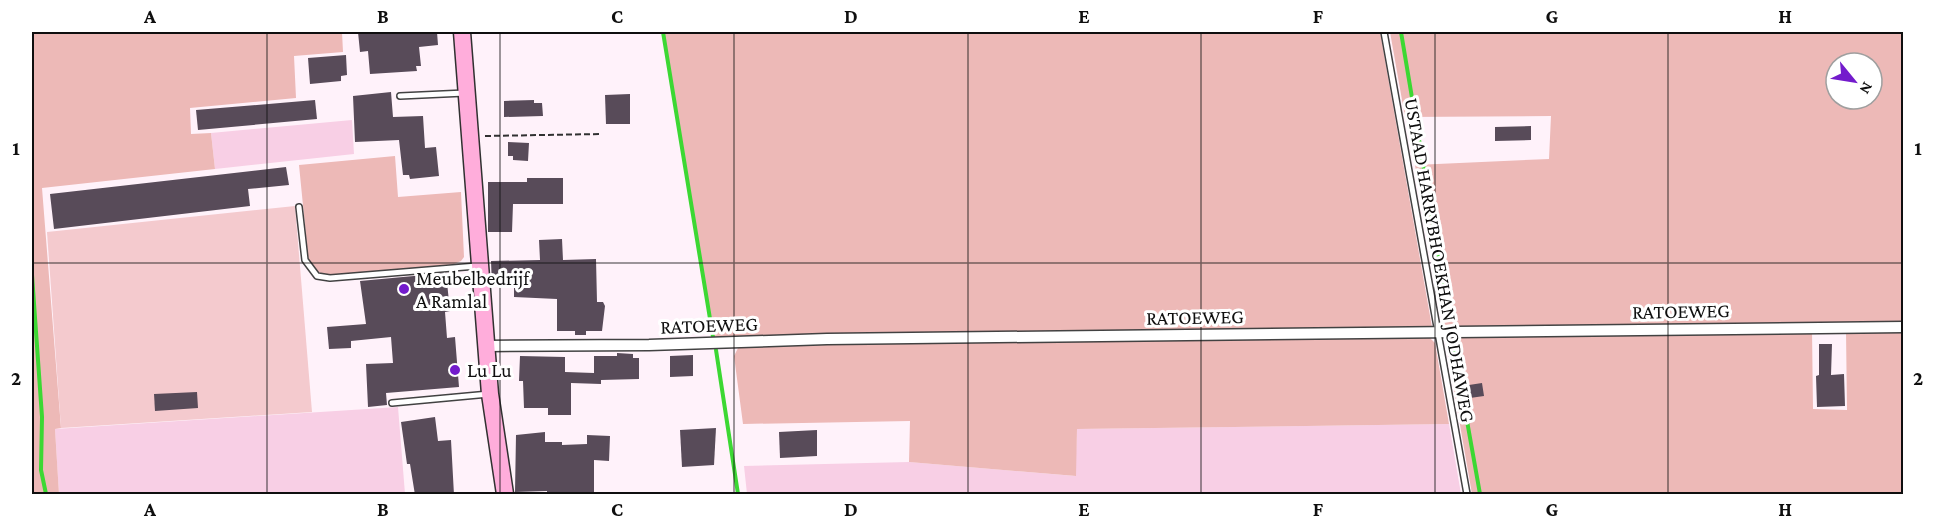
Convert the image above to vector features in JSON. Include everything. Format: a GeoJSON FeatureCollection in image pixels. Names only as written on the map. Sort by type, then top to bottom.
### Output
{"type":"FeatureCollection","features":[{"type":"Feature","properties":{"kind":"main road"},"geometry":{"type":"LineString","coordinates":[[462,32],[490,394],[505,495]]}},
{"type":"Feature","properties":{"kind":"street","name":"RATOEWEG"},"geometry":{"type":"LineString","coordinates":[[487,346],[1904,327]]}},
{"type":"Feature","properties":{"kind":"lane","name":"USTAAD HARRYBHOEKHAN JODHAWEG"},"geometry":{"type":"LineString","coordinates":[[1384,32],[1467,495]]}},
{"type":"Feature","properties":{"kind":"lane"},"geometry":{"type":"LineString","coordinates":[[400,96],[466,93]]}},
{"type":"Feature","properties":{"kind":"lane"},"geometry":{"type":"LineString","coordinates":[[299,207],[305,260],[317,276],[330,278],[479,266]]}},
{"type":"Feature","properties":{"kind":"lane"},"geometry":{"type":"LineString","coordinates":[[392,403],[490,394]]}},
{"type":"Feature","properties":{"kind":"path"},"geometry":{"type":"LineString","coordinates":[[470,137],[601,134]]}},
{"type":"Feature","properties":{"kind":"shaded area"},"geometry":{"type":"Polygon","coordinates":[[[32,32],[342,32],[343,52],[294,56],[296,98],[190,108],[191,134],[211,133],[215,169],[42,188],[61,428],[55,429],[59,494],[32,494],[32,32]]]}},
{"type":"Feature","properties":{"kind":"shaded area"},"geometry":{"type":"Polygon","coordinates":[[[663,32],[1380,32],[1432,327],[713,337],[663,32]]]}},
{"type":"Feature","properties":{"kind":"shaded area"},"geometry":{"type":"Polygon","coordinates":[[[1390,32],[1903,32],[1903,323],[1448,328],[1443,325],[1415,165],[1549,159],[1551,116],[1405,117],[1390,32]]]}},
{"type":"Feature","properties":{"kind":"shaded area"},"geometry":{"type":"Polygon","coordinates":[[[352,120],[354,154],[215,169],[211,133],[352,120]]]}},
{"type":"Feature","properties":{"kind":"shaded area"},"geometry":{"type":"Polygon","coordinates":[[[395,156],[398,197],[461,192],[464,257],[461,261],[449,266],[333,275],[317,271],[311,265],[308,256],[299,165],[395,156]]]}},
{"type":"Feature","properties":{"kind":"shaded area"},"geometry":{"type":"Polygon","coordinates":[[[295,206],[312,412],[61,428],[47,232],[295,206]]]}},
{"type":"Feature","properties":{"kind":"shaded area"},"geometry":{"type":"Polygon","coordinates":[[[1812,330],[1813,409],[1847,410],[1846,331],[1903,331],[1903,494],[1472,494],[1447,350],[1449,337],[1812,330]]]}},
{"type":"Feature","properties":{"kind":"shaded area"},"geometry":{"type":"Polygon","coordinates":[[[1429,337],[1435,343],[1449,424],[1077,429],[1076,476],[909,462],[910,421],[743,424],[734,356],[739,346],[828,343],[1429,337]]]}},
{"type":"Feature","properties":{"kind":"shaded area"},"geometry":{"type":"Polygon","coordinates":[[[398,407],[405,494],[59,494],[55,429],[398,407]]]}},
{"type":"Feature","properties":{"kind":"shaded area"},"geometry":{"type":"Polygon","coordinates":[[[1449,424],[1461,494],[747,494],[744,466],[909,462],[1075,476],[1077,429],[1449,424]]]}},
{"type":"Feature","properties":{"kind":"building"},"geometry":{"type":"Polygon","coordinates":[[[358,32],[437,32],[438,45],[419,47],[421,66],[416,66],[417,71],[370,74],[368,51],[360,52],[358,32]]]}},
{"type":"Feature","properties":{"kind":"building"},"geometry":{"type":"Polygon","coordinates":[[[346,55],[347,75],[341,76],[341,81],[310,84],[308,58],[346,55]]]}},
{"type":"Feature","properties":{"kind":"building"},"geometry":{"type":"Polygon","coordinates":[[[391,92],[393,117],[423,116],[425,148],[436,147],[439,176],[410,179],[409,175],[403,175],[399,140],[355,142],[353,96],[391,92]]]}},
{"type":"Feature","properties":{"kind":"building"},"geometry":{"type":"Polygon","coordinates":[[[630,94],[630,124],[606,124],[605,95],[630,94]]]}},
{"type":"Feature","properties":{"kind":"building"},"geometry":{"type":"Polygon","coordinates":[[[315,100],[317,119],[198,130],[196,110],[315,100]]]}},
{"type":"Feature","properties":{"kind":"building"},"geometry":{"type":"Polygon","coordinates":[[[534,100],[534,103],[542,103],[543,116],[504,117],[504,101],[534,100]]]}},
{"type":"Feature","properties":{"kind":"building"},"geometry":{"type":"Polygon","coordinates":[[[1531,126],[1531,140],[1495,141],[1495,127],[1531,126]]]}},
{"type":"Feature","properties":{"kind":"building"},"geometry":{"type":"Polygon","coordinates":[[[508,142],[529,143],[528,161],[513,160],[513,156],[508,156],[508,142]]]}},
{"type":"Feature","properties":{"kind":"building"},"geometry":{"type":"Polygon","coordinates":[[[286,167],[289,185],[248,189],[250,206],[54,229],[50,194],[286,167]]]}},
{"type":"Feature","properties":{"kind":"building"},"geometry":{"type":"Polygon","coordinates":[[[527,178],[563,178],[563,204],[513,204],[512,232],[488,232],[488,182],[527,182],[527,178]]]}},
{"type":"Feature","properties":{"kind":"building"},"geometry":{"type":"Polygon","coordinates":[[[562,239],[563,260],[596,259],[597,302],[603,302],[605,306],[602,331],[586,331],[586,335],[575,335],[575,331],[557,331],[557,299],[514,297],[514,286],[492,286],[491,261],[540,260],[539,240],[562,239]]]}},
{"type":"Feature","properties":{"kind":"building"},"geometry":{"type":"Polygon","coordinates":[[[446,273],[450,311],[445,312],[447,338],[455,337],[459,387],[386,393],[387,405],[368,407],[366,364],[393,363],[391,337],[351,341],[351,348],[329,349],[327,327],[366,324],[360,281],[446,273]]]}},
{"type":"Feature","properties":{"kind":"building"},"geometry":{"type":"Polygon","coordinates":[[[1819,344],[1832,344],[1831,375],[1844,374],[1845,406],[1817,407],[1816,376],[1819,375],[1819,344]]]}},
{"type":"Feature","properties":{"kind":"building"},"geometry":{"type":"Polygon","coordinates":[[[617,353],[633,354],[633,358],[639,358],[639,379],[601,380],[601,384],[571,383],[571,415],[548,415],[548,408],[524,408],[523,381],[519,381],[520,356],[565,357],[565,372],[594,373],[594,356],[617,356],[617,353]]]}},
{"type":"Feature","properties":{"kind":"building"},"geometry":{"type":"Polygon","coordinates":[[[693,355],[693,376],[670,377],[670,356],[693,355]]]}},
{"type":"Feature","properties":{"kind":"building"},"geometry":{"type":"Polygon","coordinates":[[[1482,383],[1484,396],[1470,398],[1469,385],[1482,383]]]}},
{"type":"Feature","properties":{"kind":"building"},"geometry":{"type":"Polygon","coordinates":[[[197,392],[198,408],[155,411],[154,394],[197,392]]]}},
{"type":"Feature","properties":{"kind":"building"},"geometry":{"type":"Polygon","coordinates":[[[435,417],[438,441],[451,440],[454,495],[415,495],[410,464],[407,464],[401,422],[435,417]]]}},
{"type":"Feature","properties":{"kind":"building"},"geometry":{"type":"Polygon","coordinates":[[[716,428],[714,465],[682,467],[680,430],[716,428]]]}},
{"type":"Feature","properties":{"kind":"building"},"geometry":{"type":"Polygon","coordinates":[[[817,430],[817,456],[780,458],[779,432],[817,430]]]}},
{"type":"Feature","properties":{"kind":"building"},"geometry":{"type":"Polygon","coordinates":[[[545,432],[545,442],[562,442],[562,445],[587,444],[587,435],[610,436],[609,461],[594,460],[594,492],[547,495],[547,491],[515,492],[516,435],[545,432]]]}},
{"type":"Feature","properties":{"kind":"waterway"},"geometry":{"type":"LineString","coordinates":[[663,32],[713,337]]}},
{"type":"Feature","properties":{"kind":"waterway"},"geometry":{"type":"LineString","coordinates":[[1401,32],[1449,319]]}},
{"type":"Feature","properties":{"kind":"waterway"},"geometry":{"type":"LineString","coordinates":[[32,275],[42,417],[41,470],[46,494]]}},
{"type":"Feature","properties":{"kind":"waterway"},"geometry":{"type":"LineString","coordinates":[[1453,342],[1480,494]]}},
{"type":"Feature","properties":{"kind":"waterway"},"geometry":{"type":"LineString","coordinates":[[716,350],[738,494]]}},
{"type":"Feature","properties":{"kind":"place","name":"Meubelbedrijf A Ramlal"},"geometry":{"type":"Point","coordinates":[404,289]}},
{"type":"Feature","properties":{"kind":"place","name":"Lu Lu"},"geometry":{"type":"Point","coordinates":[455,370]}}]}
